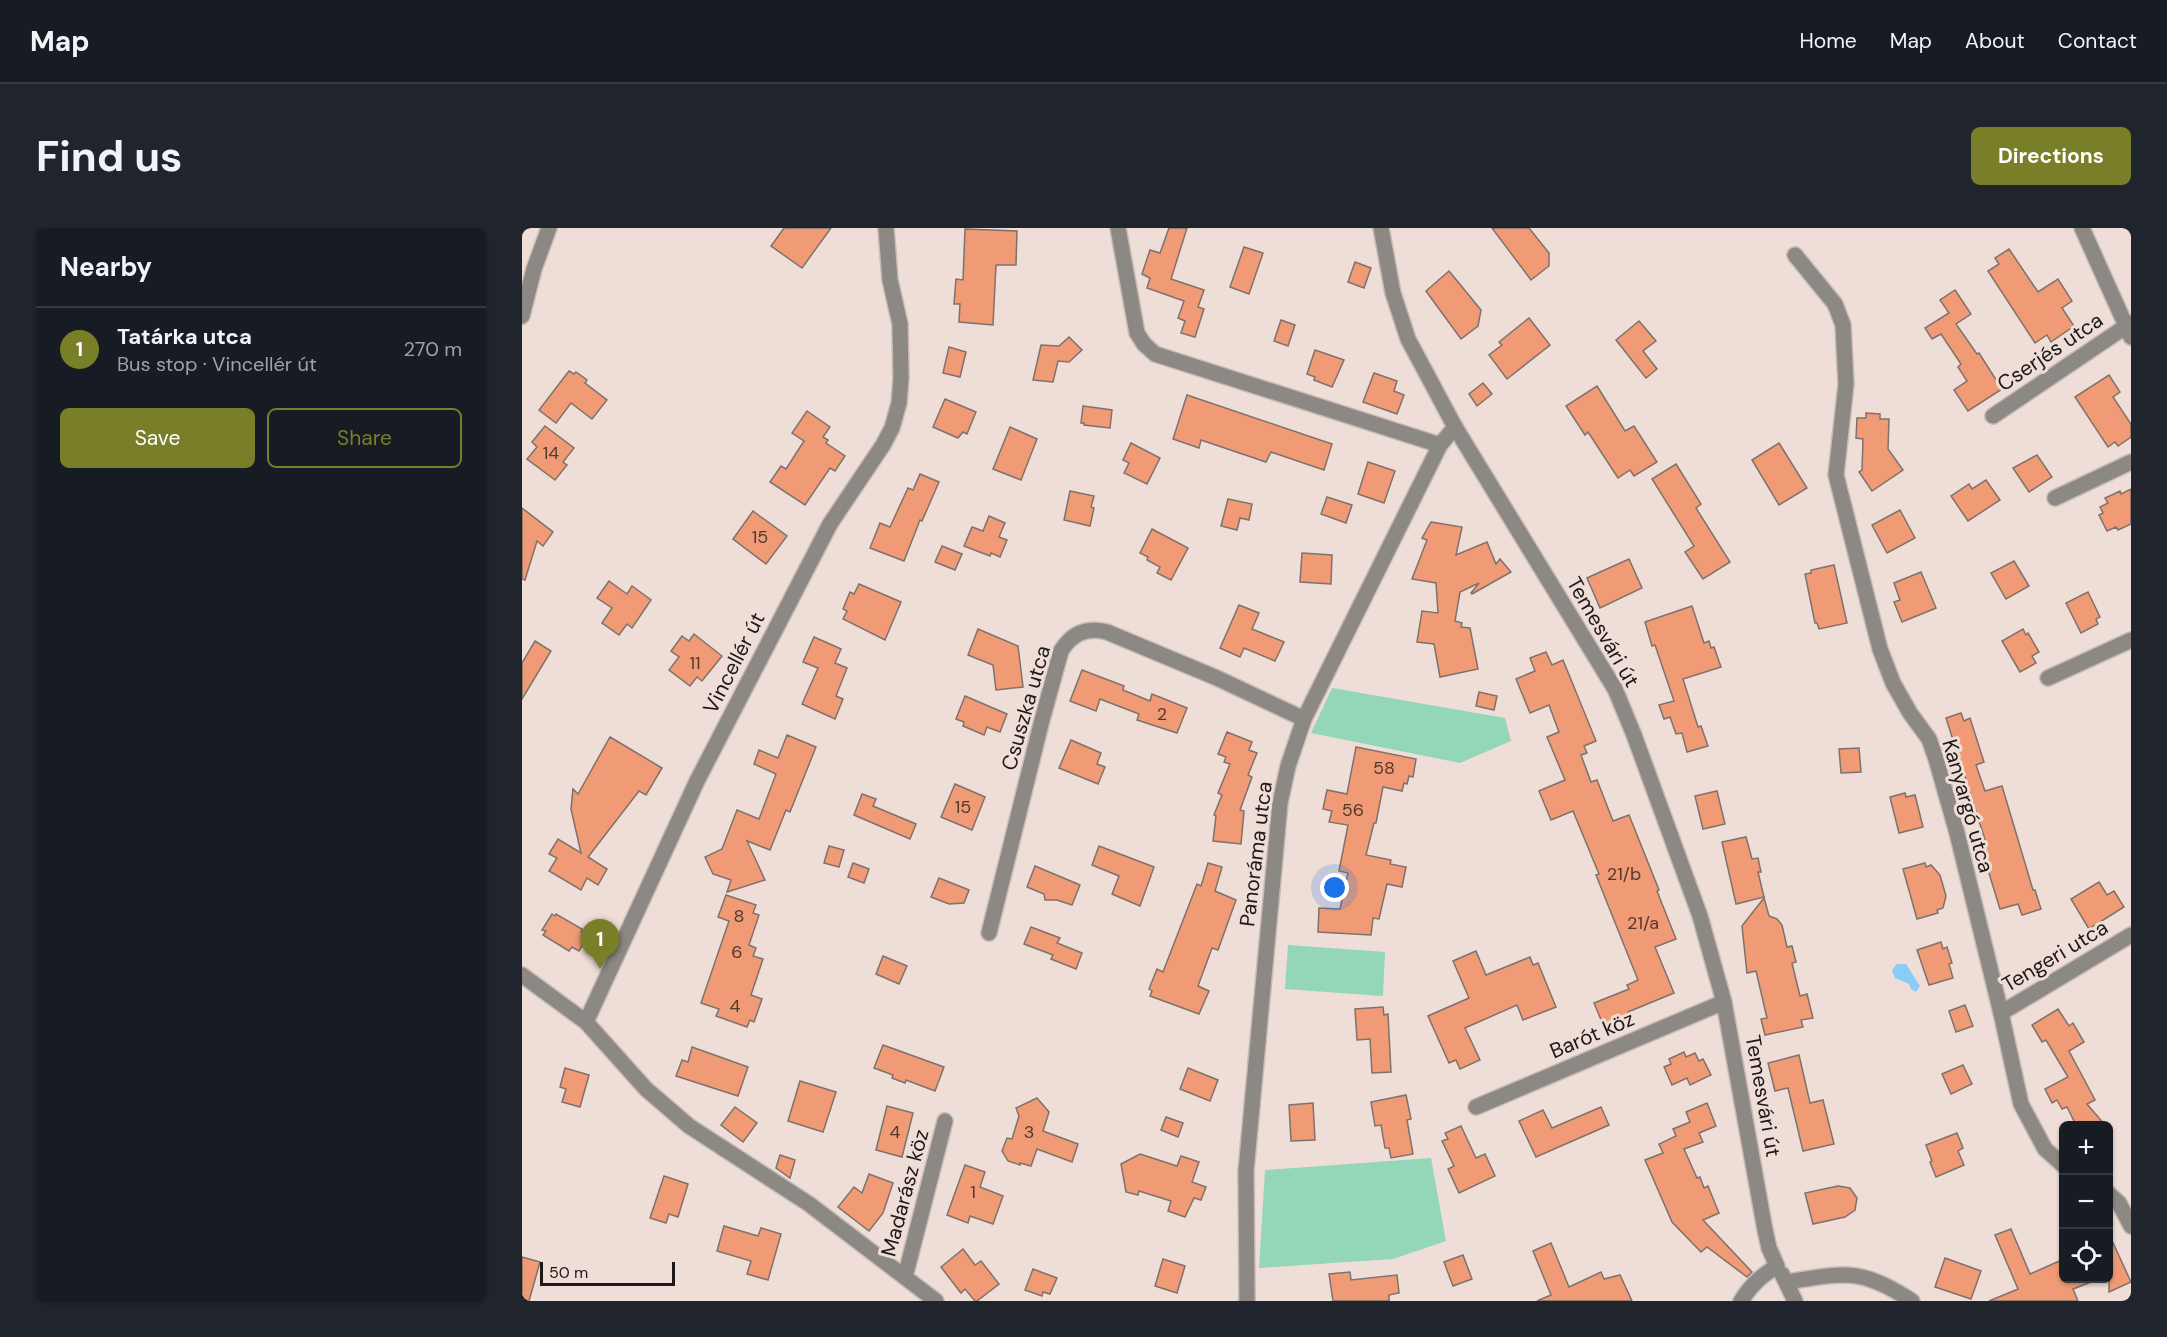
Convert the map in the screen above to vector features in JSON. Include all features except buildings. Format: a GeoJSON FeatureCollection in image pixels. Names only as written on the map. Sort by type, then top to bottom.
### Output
{"type":"FeatureCollection","features":[{"type":"Feature","properties":{"kind":"street"},"geometry":{"type":"LineString","coordinates":[[522,316],[528,266],[549,228]]}},
{"type":"Feature","properties":{"kind":"street","name":"Vincellér út"},"geometry":{"type":"LineString","coordinates":[[586,1022],[708,760],[830,524],[892,428],[899,403],[901,378],[900,324],[890,280],[886,228]]}},
{"type":"Feature","properties":{"kind":"street"},"geometry":{"type":"LineString","coordinates":[[1118,228],[1137,333],[1144,344],[1155,354],[1440,445],[1455,427]]}},
{"type":"Feature","properties":{"kind":"street","name":"Temesvári út"},"geometry":{"type":"LineString","coordinates":[[1381,228],[1393,293],[1408,339],[1455,427],[1615,689],[1653,786],[1700,916],[1724,1002],[1769,1248],[1796,1301]]}},
{"type":"Feature","properties":{"kind":"street"},"geometry":{"type":"LineString","coordinates":[[2082,228],[2129,329]]}},
{"type":"Feature","properties":{"kind":"street","name":"Kanyargó utca"},"geometry":{"type":"LineString","coordinates":[[1796,255],[1834,304],[1843,325],[1846,384],[1836,475],[1880,649],[1893,682],[1910,713],[1929,739],[1936,759],[1957,833],[2024,1111],[2044,1149],[2059,1162]]}},
{"type":"Feature","properties":{"kind":"street","name":"Cserjés utca"},"geometry":{"type":"LineString","coordinates":[[1992,416],[2129,329]]}},
{"type":"Feature","properties":{"kind":"street","name":"Panoráma utca"},"geometry":{"type":"LineString","coordinates":[[1247,1301],[1246,1171],[1276,837],[1288,766],[1304,719],[1440,445]]}},
{"type":"Feature","properties":{"kind":"street"},"geometry":{"type":"LineString","coordinates":[[2055,498],[2131,462]]}},
{"type":"Feature","properties":{"kind":"street","name":"Csuszka utca"},"geometry":{"type":"LineString","coordinates":[[989,933],[1061,651],[1066,642],[1074,636],[1085,630],[1095,629],[1107,632],[1226,682],[1304,719]]}},
{"type":"Feature","properties":{"kind":"street"},"geometry":{"type":"LineString","coordinates":[[2048,678],[2131,640]]}},
{"type":"Feature","properties":{"kind":"street","name":"Tengeri utca"},"geometry":{"type":"LineString","coordinates":[[2001,1013],[2131,935]]}},
{"type":"Feature","properties":{"kind":"street"},"geometry":{"type":"LineString","coordinates":[[522,975],[586,1022],[646,1089],[689,1126],[809,1204],[936,1301]]}},
{"type":"Feature","properties":{"kind":"street","name":"Barót köz"},"geometry":{"type":"LineString","coordinates":[[1476,1107],[1724,1002]]}},
{"type":"Feature","properties":{"kind":"street","name":"Madarász köz"},"geometry":{"type":"LineString","coordinates":[[905,1277],[945,1121]]}},
{"type":"Feature","properties":{"kind":"street"},"geometry":{"type":"LineString","coordinates":[[2113,1197],[2119,1203],[2131,1226]]}},
{"type":"Feature","properties":{"kind":"street"},"geometry":{"type":"LineString","coordinates":[[1741,1301],[1756,1280],[1777,1266]]}},
{"type":"Feature","properties":{"kind":"street"},"geometry":{"type":"LineString","coordinates":[[1787,1282],[1854,1274],[1891,1287],[1912,1301]]}},
{"type":"Feature","properties":{"kind":"green space"},"geometry":{"type":"Polygon","coordinates":[[[1332,688],[1505,718],[1511,741],[1460,763],[1311,733],[1332,688]]]}},
{"type":"Feature","properties":{"kind":"green space"},"geometry":{"type":"Polygon","coordinates":[[[1288,945],[1385,952],[1383,996],[1285,989],[1288,945]]]}},
{"type":"Feature","properties":{"kind":"green space"},"geometry":{"type":"Polygon","coordinates":[[[1431,1158],[1446,1241],[1393,1259],[1259,1268],[1265,1170],[1431,1158]]]}},
{"type":"Feature","properties":{"kind":"water"},"geometry":{"type":"Polygon","coordinates":[[[1897,964],[1906,964],[1920,986],[1916,992],[1909,984],[1895,978],[1892,970],[1897,964]]]}},
{"type":"Feature","properties":{"kind":"place","name":"Tatárka utca"},"geometry":{"type":"Point","coordinates":[600,969]}}]}
